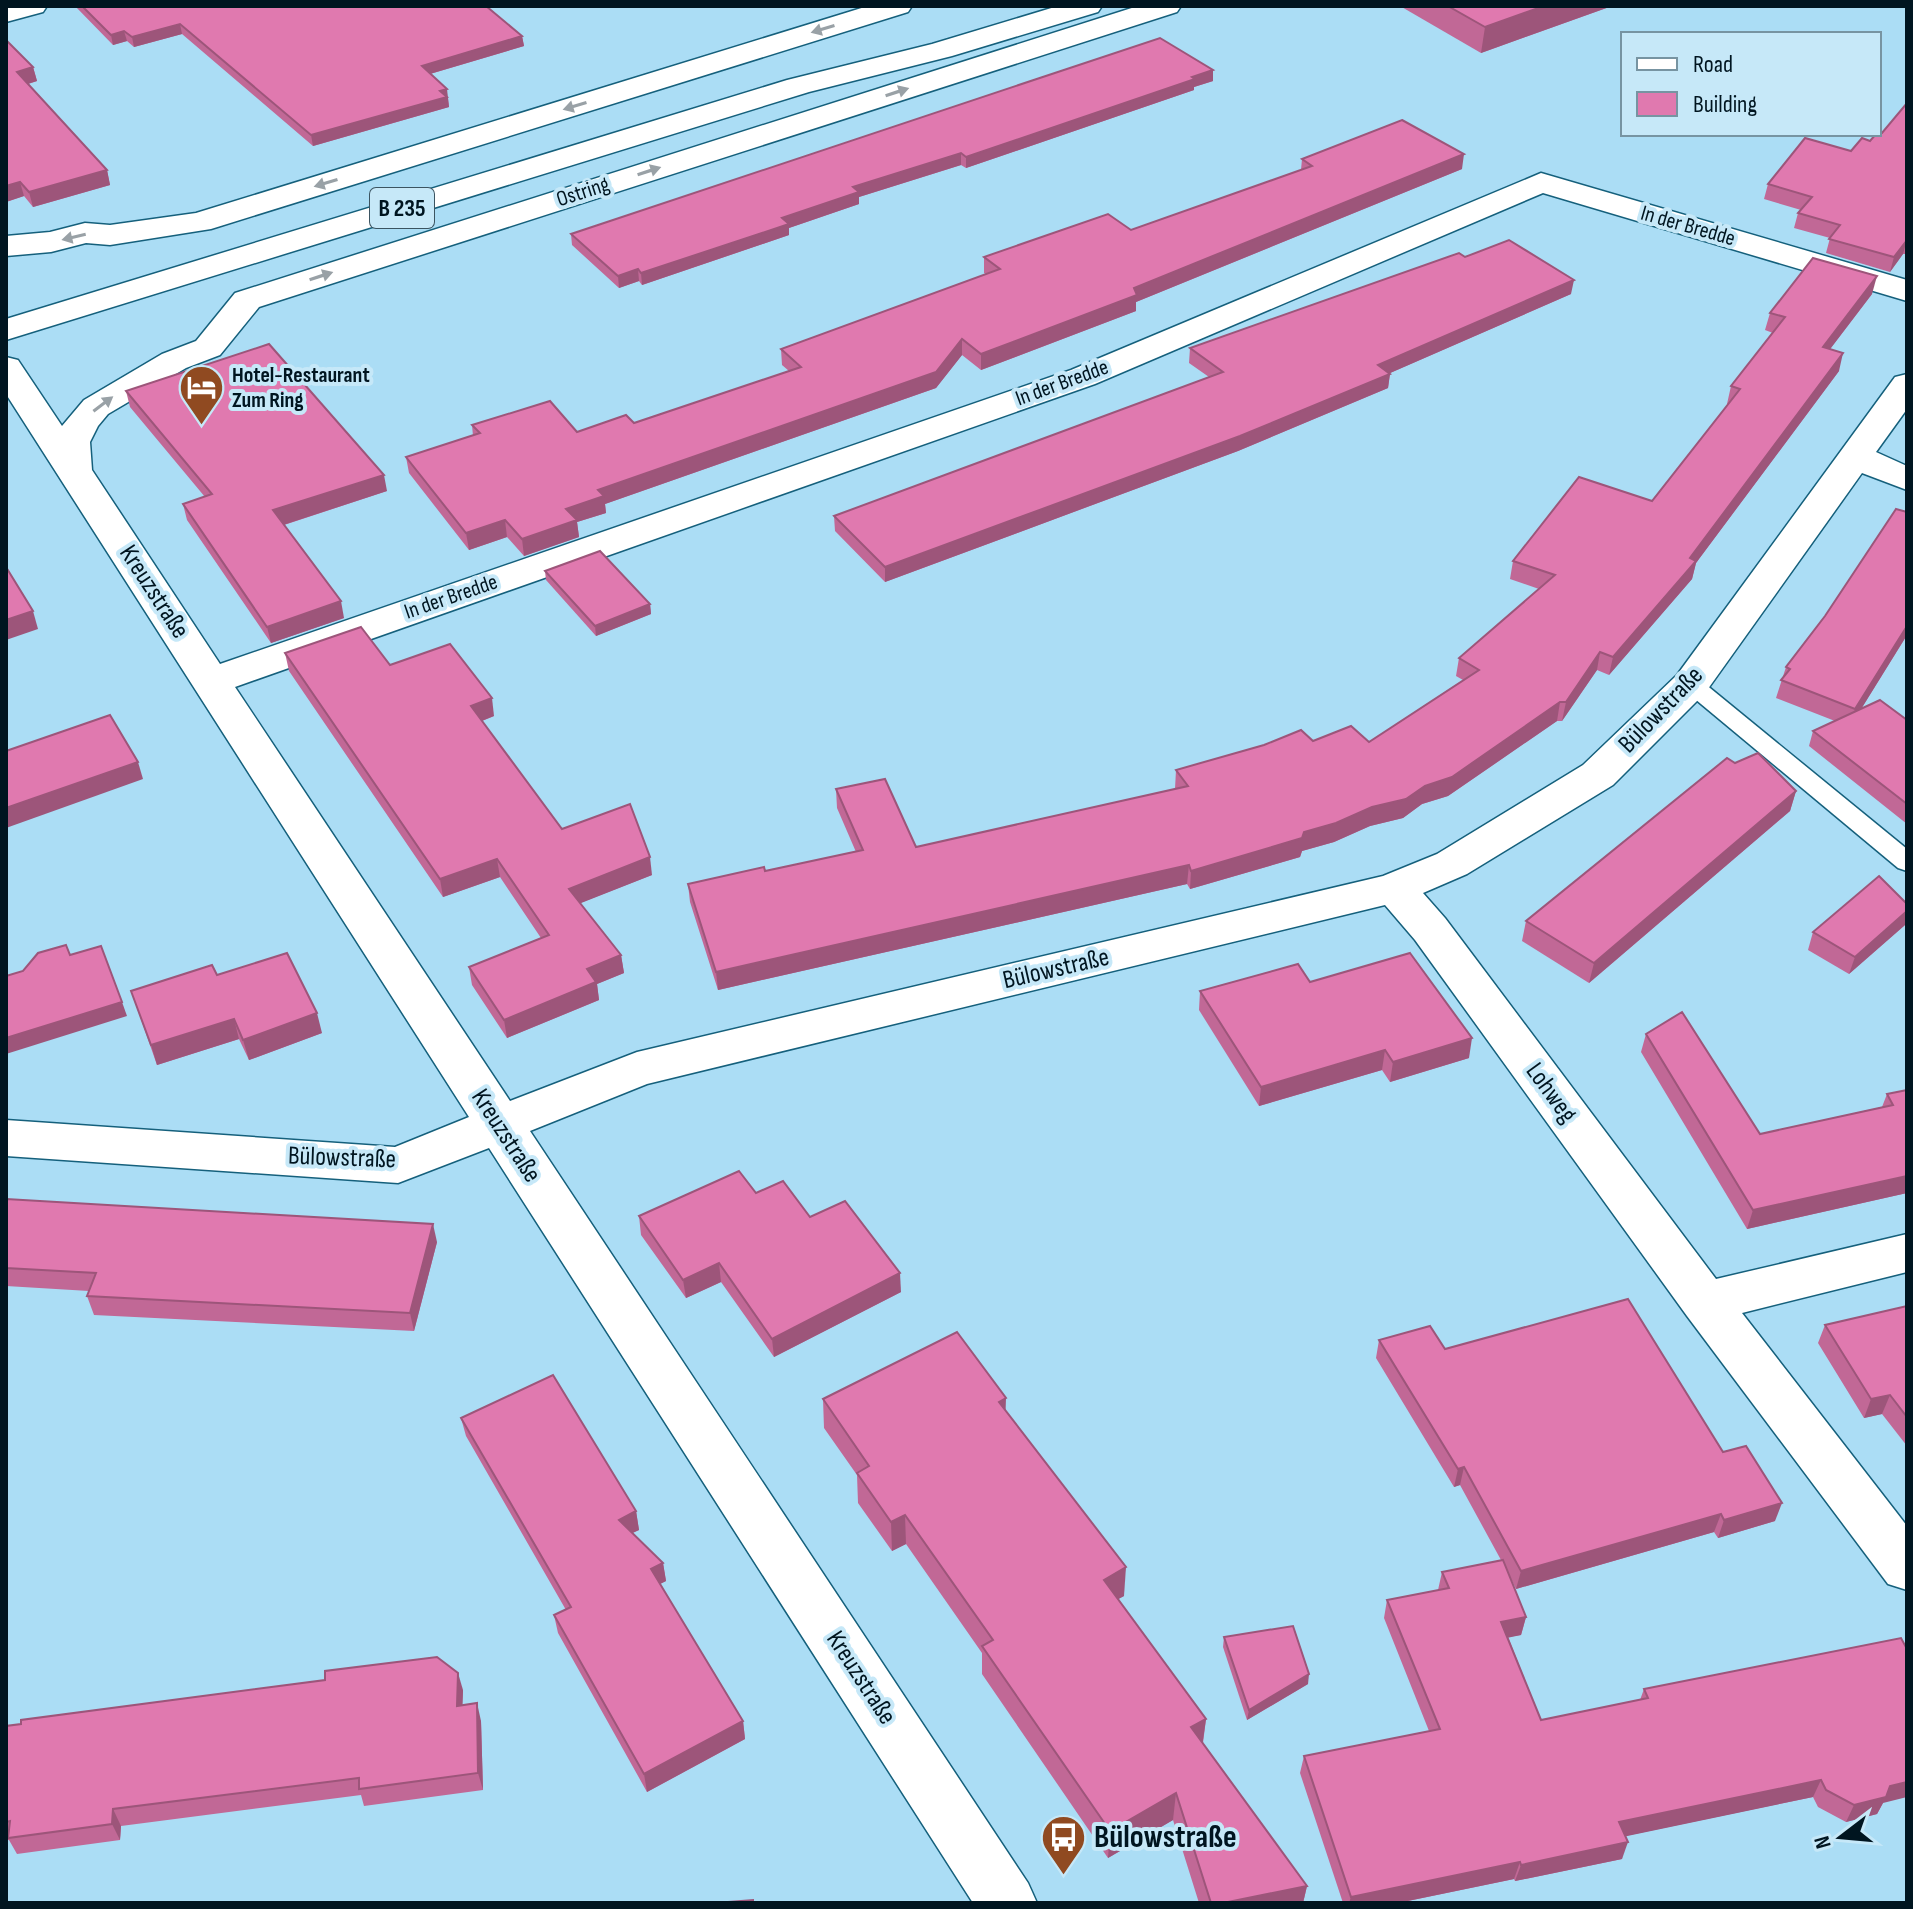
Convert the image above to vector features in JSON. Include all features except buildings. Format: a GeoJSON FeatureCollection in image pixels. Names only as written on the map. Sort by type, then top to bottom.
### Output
{"type":"FeatureCollection","features":[{"type":"Feature","properties":{"kind":"street"},"geometry":{"type":"LineString","coordinates":[[6,13],[33,6]]}},
{"type":"Feature","properties":{"kind":"street"},"geometry":{"type":"LineString","coordinates":[[6,246],[51,242],[85,233],[110,235],[200,222],[898,6]]}},
{"type":"Feature","properties":{"kind":"street","name":"Ostring"},"geometry":{"type":"LineString","coordinates":[[798,86],[923,36],[1018,6]]}},
{"type":"Feature","properties":{"kind":"street","name":"Ostring"},"geometry":{"type":"LineString","coordinates":[[6,330],[798,86],[942,50],[1088,6]]}},
{"type":"Feature","properties":{"kind":"street","name":"Ostring"},"geometry":{"type":"LineString","coordinates":[[74,470],[72,442],[82,422],[96,407],[174,361],[208,348],[247,300],[1167,6]]}},
{"type":"Feature","properties":{"kind":"street","name":"In der Bredde"},"geometry":{"type":"LineString","coordinates":[[212,681],[1083,377],[1541,182],[1907,291]]}},
{"type":"Feature","properties":{"kind":"street","name":"Kreuzstraße"},"geometry":{"type":"LineString","coordinates":[[6,367],[1007,1903]]}},
{"type":"Feature","properties":{"kind":"street","name":"Bülowstraße"},"geometry":{"type":"LineString","coordinates":[[6,1138],[398,1165],[637,1069],[1394,888],[1452,864],[1598,775],[1691,684],[1907,384]]}},
{"type":"Feature","properties":{"kind":"street"},"geometry":{"type":"LineString","coordinates":[[1856,457],[1907,479]]}},
{"type":"Feature","properties":{"kind":"street","name":"Lohweg"},"geometry":{"type":"LineString","coordinates":[[1394,888],[1430,929],[1705,1302],[1907,1567]]}},
{"type":"Feature","properties":{"kind":"street"},"geometry":{"type":"LineString","coordinates":[[1705,1302],[1907,1253]]}},
{"type":"Feature","properties":{"kind":"lane"},"geometry":{"type":"LineString","coordinates":[[1691,684],[1907,862]]}},
{"type":"Feature","properties":{"kind":"place","name":"Hotel-Restaurant Zum Ring"},"geometry":{"type":"Point","coordinates":[201,427]}},
{"type":"Feature","properties":{"kind":"place","name":"Bülowstraße"},"geometry":{"type":"Point","coordinates":[1063,1876]}}]}
